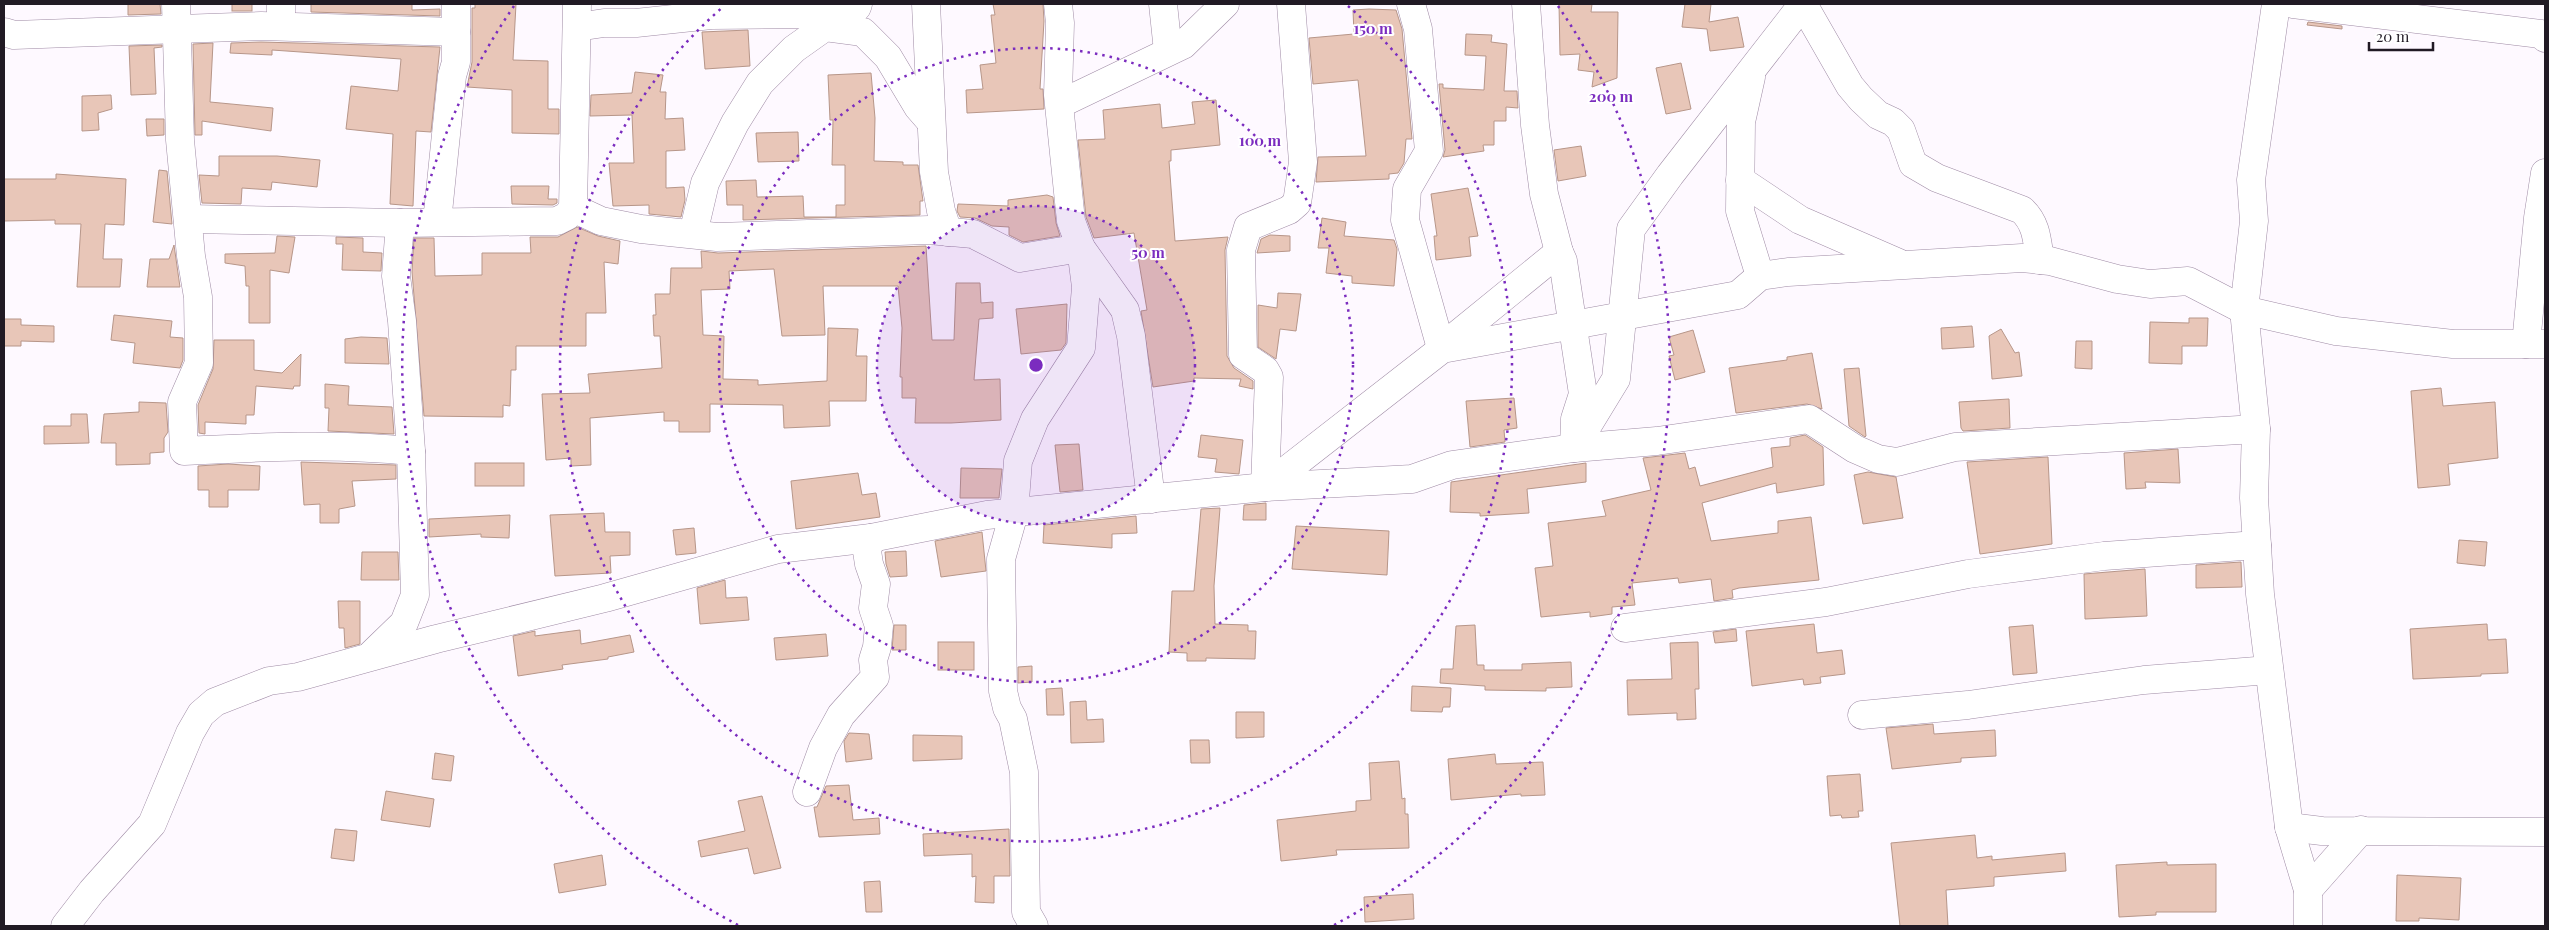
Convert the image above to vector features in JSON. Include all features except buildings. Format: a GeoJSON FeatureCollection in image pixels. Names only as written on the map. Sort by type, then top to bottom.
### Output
{"type":"FeatureCollection","features":[{"type":"Feature","properties":{"kind":"street"},"geometry":{"type":"LineString","coordinates":[[436,222],[452,76],[456,62],[456,4]]}},
{"type":"Feature","properties":{"kind":"street"},"geometry":{"type":"LineString","coordinates":[[926,4],[934,172],[941,211],[948,232]]}},
{"type":"Feature","properties":{"kind":"street"},"geometry":{"type":"LineString","coordinates":[[1034,926],[1026,912],[1024,772],[1013,719],[1007,708],[1003,691],[1001,559],[1014,513],[1018,462],[1035,419],[1081,348],[1086,287],[1081,248],[1071,221],[1063,157],[1058,95],[1060,24],[1058,4]]}},
{"type":"Feature","properties":{"kind":"street"},"geometry":{"type":"LineString","coordinates":[[1163,4],[1168,51]]}},
{"type":"Feature","properties":{"kind":"street"},"geometry":{"type":"LineString","coordinates":[[1060,104],[1183,45],[1225,4]]}},
{"type":"Feature","properties":{"kind":"street"},"geometry":{"type":"LineString","coordinates":[[1265,487],[1269,377],[1265,370],[1243,354],[1241,250],[1248,227],[1289,210],[1296,203],[1303,162],[1291,4]]}},
{"type":"Feature","properties":{"kind":"street"},"geometry":{"type":"LineString","coordinates":[[1411,4],[1418,30],[1429,152],[1407,189],[1405,220],[1441,348],[1559,252]]}},
{"type":"Feature","properties":{"kind":"street"},"geometry":{"type":"LineString","coordinates":[[1418,30],[1427,4]]}},
{"type":"Feature","properties":{"kind":"street"},"geometry":{"type":"LineString","coordinates":[[1526,4],[1535,125],[1544,194],[1563,261],[1571,326],[1583,394],[1575,419],[1574,448]]}},
{"type":"Feature","properties":{"kind":"street"},"geometry":{"type":"LineString","coordinates":[[1574,448],[1616,379],[1631,230],[1670,175],[1803,4],[1850,86],[1860,99],[1878,115],[1893,122],[1901,130],[1913,164],[1937,178],[2022,210],[2029,216],[2036,230],[2040,260]]}},
{"type":"Feature","properties":{"kind":"street"},"geometry":{"type":"LineString","coordinates":[[2276,4],[2251,180],[2254,221],[2244,310],[2256,429],[2254,498],[2260,594],[2289,827],[2308,890],[2308,926]]}},
{"type":"Feature","properties":{"kind":"street"},"geometry":{"type":"LineString","coordinates":[[2293,4],[2541,34],[2545,38]]}},
{"type":"Feature","properties":{"kind":"street"},"geometry":{"type":"LineString","coordinates":[[860,14],[918,107],[931,122]]}},
{"type":"Feature","properties":{"kind":"street"},"geometry":{"type":"LineString","coordinates":[[188,219],[400,222],[557,221],[567,216],[573,208],[577,15],[604,23],[636,23],[711,15],[860,14]]}},
{"type":"Feature","properties":{"kind":"street"},"geometry":{"type":"LineString","coordinates":[[693,234],[705,183],[736,123],[760,83],[794,49],[825,27],[860,14]]}},
{"type":"Feature","properties":{"kind":"street"},"geometry":{"type":"LineString","coordinates":[[4,32],[14,35],[176,16],[281,15],[456,32]]}},
{"type":"Feature","properties":{"kind":"street"},"geometry":{"type":"LineString","coordinates":[[176,16],[180,140],[198,297],[199,363],[182,402],[184,451],[277,446],[365,446],[411,451]]}},
{"type":"Feature","properties":{"kind":"street"},"geometry":{"type":"LineString","coordinates":[[1752,69],[1741,122],[1740,211],[1760,276]]}},
{"type":"Feature","properties":{"kind":"street"},"geometry":{"type":"LineString","coordinates":[[1265,487],[1442,350],[1738,295],[1760,276],[1788,272],[2022,258],[2040,260],[2116,279],[2150,284],[2188,281],[2244,310],[2336,331],[2453,344],[2535,344],[2538,218],[2545,173]]}},
{"type":"Feature","properties":{"kind":"street"},"geometry":{"type":"LineString","coordinates":[[1740,180],[1800,220],[1905,265]]}},
{"type":"Feature","properties":{"kind":"street"},"geometry":{"type":"LineString","coordinates":[[573,208],[601,221],[640,229],[717,237],[928,230],[973,234],[1020,258],[1081,248]]}},
{"type":"Feature","properties":{"kind":"street"},"geometry":{"type":"LineString","coordinates":[[368,657],[385,644],[404,623],[415,595],[411,451],[402,321],[396,276],[400,222]]}},
{"type":"Feature","properties":{"kind":"street"},"geometry":{"type":"LineString","coordinates":[[1081,248],[1125,310],[1131,336],[1151,499]]}},
{"type":"Feature","properties":{"kind":"street"},"geometry":{"type":"LineString","coordinates":[[65,926],[92,891],[152,824],[190,733],[202,714],[215,702],[269,681],[298,677],[368,657],[605,598],[778,549],[871,538],[988,515],[1265,487],[1412,479],[1452,465],[1574,448],[1657,441],[1809,419],[1855,449],[1878,459],[1897,462],[1955,447],[2256,429]]}},
{"type":"Feature","properties":{"kind":"street"},"geometry":{"type":"LineString","coordinates":[[807,792],[823,748],[841,715],[875,677],[873,660],[877,647],[879,626],[873,608],[876,584],[867,551],[871,538]]}},
{"type":"Feature","properties":{"kind":"street"},"geometry":{"type":"LineString","coordinates":[[1625,628],[1826,602],[1968,574],[2104,556],[2257,544]]}},
{"type":"Feature","properties":{"kind":"street"},"geometry":{"type":"LineString","coordinates":[[1862,715],[1968,705],[2144,680],[2269,670]]}},
{"type":"Feature","properties":{"kind":"street"},"geometry":{"type":"LineString","coordinates":[[2289,827],[2322,831],[2361,830],[2424,833],[2545,832]]}},
{"type":"Feature","properties":{"kind":"street"},"geometry":{"type":"LineString","coordinates":[[2308,890],[2361,830]]}}]}
